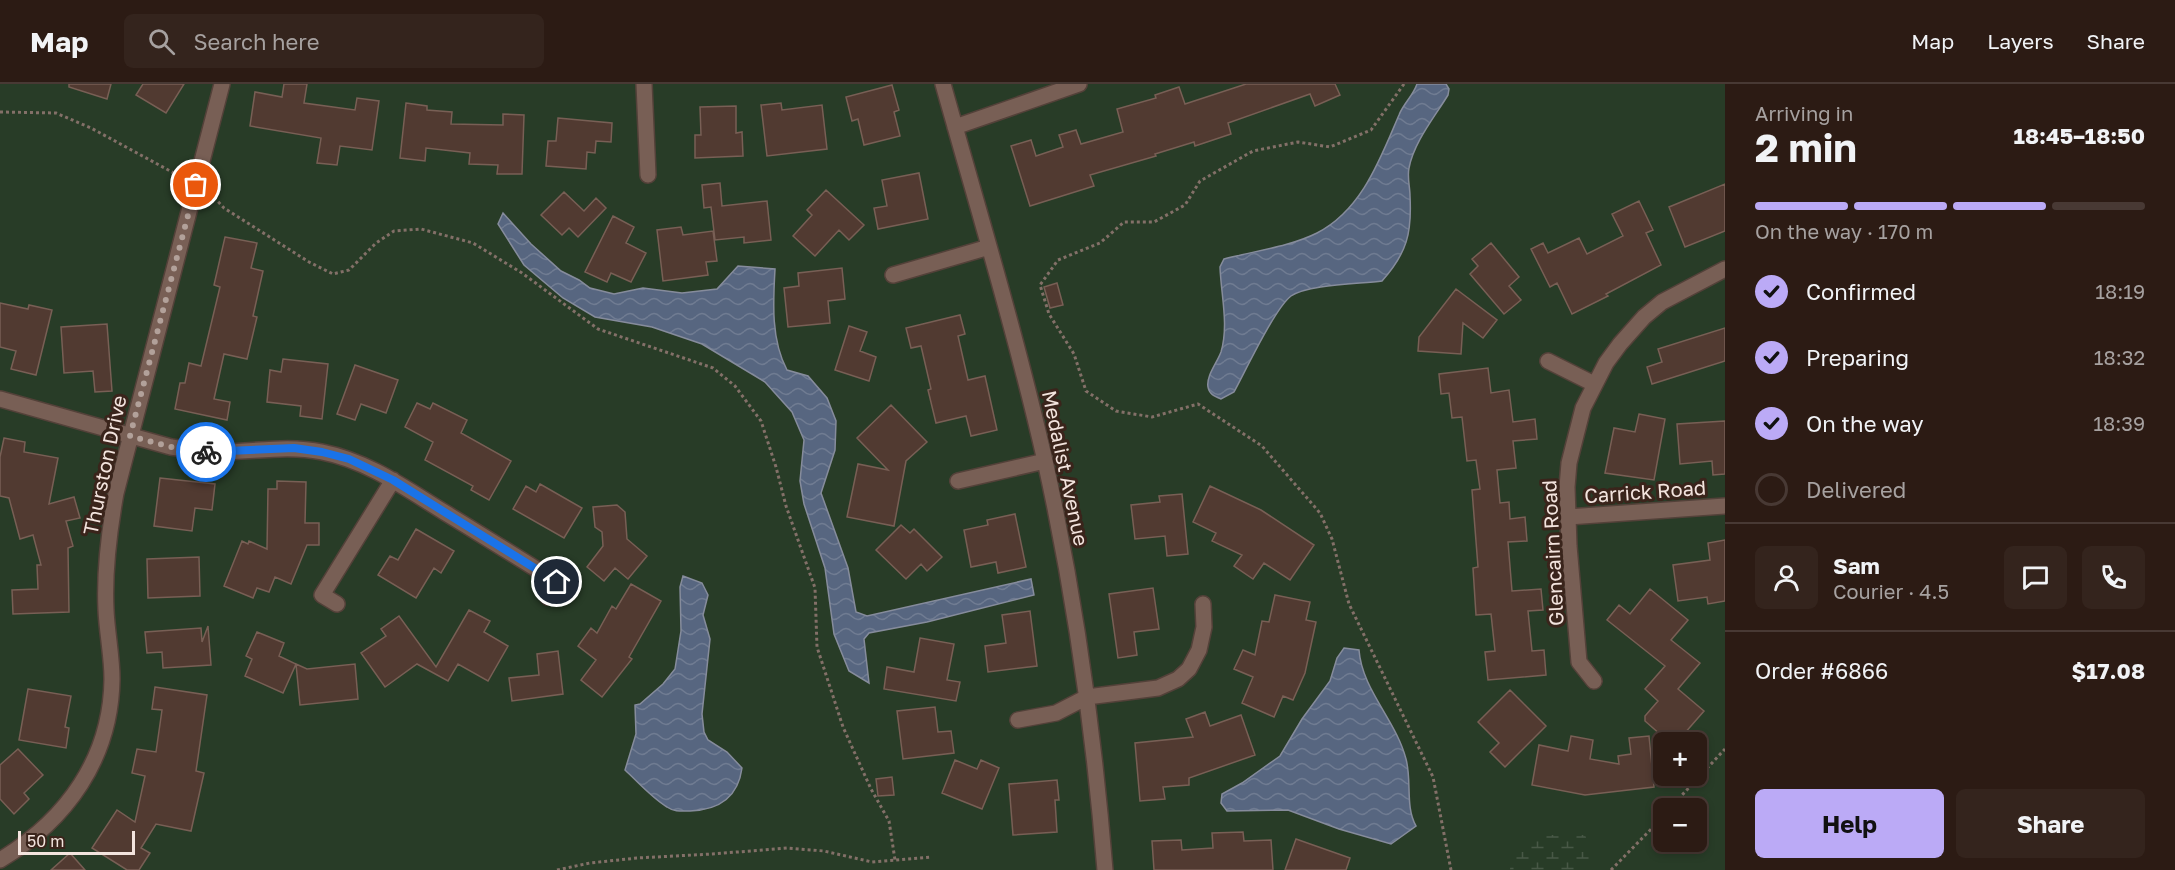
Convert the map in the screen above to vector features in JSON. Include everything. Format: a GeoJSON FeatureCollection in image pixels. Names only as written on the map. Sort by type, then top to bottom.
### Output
{"type":"FeatureCollection","features":[{"type":"Feature","properties":{"kind":"street","name":"Thurston Drive"},"geometry":{"type":"LineString","coordinates":[[0,860],[45,828],[64,808],[82,783],[104,733],[110,706],[112,678],[106,610],[107,546],[116,493],[222,84]]}},
{"type":"Feature","properties":{"kind":"street"},"geometry":{"type":"LineString","coordinates":[[644,84],[648,175]]}},
{"type":"Feature","properties":{"kind":"street","name":"Medalist Avenue"},"geometry":{"type":"LineString","coordinates":[[943,84],[1020,358],[1045,461],[1069,582],[1087,697],[1105,870]]}},
{"type":"Feature","properties":{"kind":"street"},"geometry":{"type":"LineString","coordinates":[[955,127],[1079,84]]}},
{"type":"Feature","properties":{"kind":"street"},"geometry":{"type":"LineString","coordinates":[[893,275],[989,247]]}},
{"type":"Feature","properties":{"kind":"street","name":"Glencairn Road"},"geometry":{"type":"LineString","coordinates":[[1594,681],[1579,662],[1569,546],[1569,464],[1579,419],[1594,384],[1620,344],[1644,317],[1662,302],[1725,269]]}},
{"type":"Feature","properties":{"kind":"street"},"geometry":{"type":"LineString","coordinates":[[1548,361],[1594,384]]}},
{"type":"Feature","properties":{"kind":"street"},"geometry":{"type":"LineString","coordinates":[[0,399],[171,447],[199,452],[294,448],[349,459],[393,480],[557,582],[548,597]]}},
{"type":"Feature","properties":{"kind":"street"},"geometry":{"type":"LineString","coordinates":[[958,481],[1045,461]]}},
{"type":"Feature","properties":{"kind":"street"},"geometry":{"type":"LineString","coordinates":[[337,604],[322,595],[393,480]]}},
{"type":"Feature","properties":{"kind":"street","name":"Carrick Road"},"geometry":{"type":"LineString","coordinates":[[1568,517],[1725,506]]}},
{"type":"Feature","properties":{"kind":"street"},"geometry":{"type":"LineString","coordinates":[[1018,720],[1056,713],[1087,697],[1158,688],[1178,679],[1189,669],[1199,650],[1204,627],[1203,604]]}},
{"type":"Feature","properties":{"kind":"path"},"geometry":{"type":"LineString","coordinates":[[1404,84],[1371,130],[1330,147],[1298,142],[1253,151],[1200,181],[1185,205],[1154,222],[1124,222],[1100,243],[1058,260],[1040,285],[1049,314],[1074,354],[1086,391],[1116,411],[1152,417],[1198,404],[1262,446],[1320,513],[1332,539],[1348,604],[1433,777],[1451,870]]}},
{"type":"Feature","properties":{"kind":"path"},"geometry":{"type":"LineString","coordinates":[[0,112],[56,113],[91,129],[208,190],[224,208],[309,262],[333,274],[349,270],[376,243],[394,231],[421,229],[473,243],[522,273],[598,329],[713,368],[735,386],[761,421],[786,506],[815,588],[818,647],[843,727],[871,789],[889,821],[895,860]]}},
{"type":"Feature","properties":{"kind":"path"},"geometry":{"type":"LineString","coordinates":[[1679,798],[1725,749]]}},
{"type":"Feature","properties":{"kind":"path"},"geometry":{"type":"LineString","coordinates":[[1611,870],[1653,827]]}},
{"type":"Feature","properties":{"kind":"path"},"geometry":{"type":"LineString","coordinates":[[557,870],[590,863],[637,858],[712,855],[788,848],[824,851],[872,862],[931,857]]}},
{"type":"Feature","properties":{"kind":"green space"},"geometry":{"type":"Polygon","coordinates":[[[0,84],[1725,84],[1725,870],[0,870],[0,84]]]}},
{"type":"Feature","properties":{"kind":"green space"},"geometry":{"type":"Polygon","coordinates":[[[1540,835],[1585,835],[1594,860],[1589,870],[1510,870],[1511,859],[1540,835]]]}},
{"type":"Feature","properties":{"kind":"water"},"geometry":{"type":"Polygon","coordinates":[[[1417,84],[1446,84],[1449,89],[1448,95],[1420,140],[1412,158],[1408,175],[1409,232],[1397,261],[1382,281],[1309,289],[1291,296],[1269,326],[1234,392],[1221,399],[1214,396],[1209,391],[1208,383],[1223,342],[1224,321],[1220,267],[1224,259],[1306,238],[1333,223],[1358,197],[1368,182],[1401,111],[1417,84]]]}},
{"type":"Feature","properties":{"kind":"water"},"geometry":{"type":"Polygon","coordinates":[[[503,213],[531,244],[561,271],[590,288],[614,294],[643,288],[682,293],[717,289],[738,266],[775,269],[774,321],[782,358],[787,370],[808,376],[827,398],[836,421],[835,450],[821,493],[848,568],[856,612],[867,616],[1031,579],[1034,595],[927,622],[869,633],[864,639],[869,683],[849,671],[834,634],[825,568],[804,504],[800,481],[804,440],[792,412],[765,382],[702,344],[652,327],[595,317],[563,298],[524,265],[498,224],[503,213]]]}},
{"type":"Feature","properties":{"kind":"water"},"geometry":{"type":"Polygon","coordinates":[[[683,576],[702,583],[708,595],[703,615],[710,639],[702,714],[704,732],[708,740],[727,752],[742,768],[736,787],[725,800],[709,808],[690,811],[667,807],[625,770],[636,734],[635,705],[640,704],[663,684],[675,669],[681,631],[680,587],[683,576]]]}},
{"type":"Feature","properties":{"kind":"water"},"geometry":{"type":"Polygon","coordinates":[[[1344,648],[1359,650],[1366,678],[1395,731],[1406,759],[1411,811],[1416,826],[1391,844],[1339,829],[1288,810],[1227,811],[1221,803],[1222,794],[1280,756],[1302,719],[1330,681],[1337,658],[1344,648]]]}},
{"type":"Feature","properties":{"kind":"building"},"geometry":{"type":"Polygon","coordinates":[[[69,84],[111,84],[107,99],[69,87],[69,84]]]}},
{"type":"Feature","properties":{"kind":"building"},"geometry":{"type":"Polygon","coordinates":[[[143,84],[184,84],[166,113],[136,95],[143,84]]]}},
{"type":"Feature","properties":{"kind":"building"},"geometry":{"type":"Polygon","coordinates":[[[284,84],[307,84],[304,103],[355,110],[357,98],[379,101],[372,150],[340,146],[337,165],[317,163],[321,138],[250,126],[255,92],[282,97],[284,84]]]}},
{"type":"Feature","properties":{"kind":"building"},"geometry":{"type":"Polygon","coordinates":[[[1246,84],[1335,84],[1340,95],[1315,106],[1310,94],[1228,123],[1231,134],[1195,146],[1194,142],[1155,154],[1156,156],[1090,175],[1094,186],[1030,206],[1011,146],[1031,140],[1036,156],[1063,147],[1059,135],[1076,130],[1081,144],[1123,132],[1117,109],[1156,98],[1155,95],[1179,87],[1185,104],[1246,84]]]}},
{"type":"Feature","properties":{"kind":"building"},"geometry":{"type":"Polygon","coordinates":[[[892,85],[899,110],[894,112],[900,136],[864,145],[858,119],[852,121],[846,97],[892,85]]]}},
{"type":"Feature","properties":{"kind":"building"},"geometry":{"type":"Polygon","coordinates":[[[406,103],[427,106],[427,110],[452,112],[451,124],[503,125],[503,114],[524,115],[522,174],[497,174],[498,165],[469,164],[470,153],[426,148],[425,161],[400,158],[406,103]]]}},
{"type":"Feature","properties":{"kind":"building"},"geometry":{"type":"Polygon","coordinates":[[[781,103],[782,110],[822,105],[827,149],[767,156],[761,105],[781,103]]]}},
{"type":"Feature","properties":{"kind":"building"},"geometry":{"type":"Polygon","coordinates":[[[736,106],[736,133],[742,132],[743,156],[695,158],[695,135],[701,135],[700,107],[736,106]]]}},
{"type":"Feature","properties":{"kind":"building"},"geometry":{"type":"Polygon","coordinates":[[[558,118],[612,123],[611,142],[596,141],[595,153],[587,152],[586,169],[546,166],[548,141],[556,141],[558,118]]]}},
{"type":"Feature","properties":{"kind":"building"},"geometry":{"type":"Polygon","coordinates":[[[919,173],[928,219],[878,229],[874,208],[887,206],[882,180],[919,173]]]}},
{"type":"Feature","properties":{"kind":"building"},"geometry":{"type":"Polygon","coordinates":[[[720,183],[722,206],[767,201],[771,240],[744,243],[744,237],[715,240],[711,207],[704,208],[702,185],[720,183]]]}},
{"type":"Feature","properties":{"kind":"building"},"geometry":{"type":"Polygon","coordinates":[[[1725,184],[1725,231],[1685,247],[1669,207],[1725,184]]]}},
{"type":"Feature","properties":{"kind":"building"},"geometry":{"type":"Polygon","coordinates":[[[826,190],[864,225],[849,240],[839,230],[815,256],[793,236],[812,215],[807,210],[826,190]]]}},
{"type":"Feature","properties":{"kind":"building"},"geometry":{"type":"Polygon","coordinates":[[[564,192],[584,211],[596,198],[606,208],[578,237],[569,228],[562,235],[541,215],[564,192]]]}},
{"type":"Feature","properties":{"kind":"building"},"geometry":{"type":"Polygon","coordinates":[[[1639,201],[1653,230],[1646,233],[1661,265],[1572,314],[1557,283],[1550,287],[1531,249],[1543,243],[1548,253],[1579,238],[1587,254],[1623,236],[1612,214],[1639,201]]]}},
{"type":"Feature","properties":{"kind":"building"},"geometry":{"type":"Polygon","coordinates":[[[613,216],[634,227],[626,243],[646,253],[631,282],[611,273],[607,282],[585,272],[613,216]]]}},
{"type":"Feature","properties":{"kind":"building"},"geometry":{"type":"Polygon","coordinates":[[[681,227],[683,235],[713,231],[717,261],[706,262],[708,275],[663,281],[657,230],[681,227]]]}},
{"type":"Feature","properties":{"kind":"building"},"geometry":{"type":"Polygon","coordinates":[[[225,237],[257,243],[251,268],[263,271],[253,316],[257,317],[247,359],[224,354],[214,399],[230,402],[227,420],[175,409],[180,383],[185,383],[189,363],[201,366],[220,287],[214,285],[225,237]]]}},
{"type":"Feature","properties":{"kind":"building"},"geometry":{"type":"Polygon","coordinates":[[[1491,243],[1519,277],[1509,286],[1521,300],[1504,314],[1470,274],[1478,266],[1472,259],[1491,243]]]}},
{"type":"Feature","properties":{"kind":"building"},"geometry":{"type":"Polygon","coordinates":[[[842,268],[845,299],[828,301],[830,323],[788,327],[784,288],[799,286],[798,273],[842,268]]]}},
{"type":"Feature","properties":{"kind":"building"},"geometry":{"type":"Polygon","coordinates":[[[1057,283],[1063,305],[1050,308],[1044,287],[1057,283]]]}},
{"type":"Feature","properties":{"kind":"building"},"geometry":{"type":"Polygon","coordinates":[[[1456,289],[1497,320],[1483,338],[1463,323],[1461,354],[1418,351],[1419,337],[1456,289]]]}},
{"type":"Feature","properties":{"kind":"building"},"geometry":{"type":"Polygon","coordinates":[[[0,303],[28,309],[29,305],[52,310],[36,375],[11,369],[16,351],[0,347],[0,303]]]}},
{"type":"Feature","properties":{"kind":"building"},"geometry":{"type":"Polygon","coordinates":[[[960,315],[965,334],[958,336],[968,380],[985,376],[997,430],[971,436],[966,416],[936,423],[921,346],[911,348],[906,328],[960,315]]]}},
{"type":"Feature","properties":{"kind":"building"},"geometry":{"type":"Polygon","coordinates":[[[107,324],[112,391],[95,392],[93,371],[64,373],[61,327],[107,324]]]}},
{"type":"Feature","properties":{"kind":"building"},"geometry":{"type":"Polygon","coordinates":[[[849,326],[867,332],[860,351],[876,357],[869,381],[835,370],[849,326]]]}},
{"type":"Feature","properties":{"kind":"building"},"geometry":{"type":"Polygon","coordinates":[[[1725,328],[1725,361],[1652,384],[1647,367],[1662,362],[1658,349],[1725,328]]]}},
{"type":"Feature","properties":{"kind":"building"},"geometry":{"type":"Polygon","coordinates":[[[283,359],[328,364],[322,419],[300,416],[301,406],[267,402],[270,370],[281,372],[283,359]]]}},
{"type":"Feature","properties":{"kind":"building"},"geometry":{"type":"Polygon","coordinates":[[[355,365],[398,380],[386,413],[361,404],[355,420],[337,414],[355,365]]]}},
{"type":"Feature","properties":{"kind":"building"},"geometry":{"type":"Polygon","coordinates":[[[1488,368],[1491,393],[1509,390],[1513,422],[1535,419],[1537,439],[1513,441],[1516,468],[1497,470],[1500,503],[1509,502],[1510,519],[1525,517],[1527,541],[1508,542],[1512,591],[1541,589],[1543,610],[1528,611],[1532,651],[1544,650],[1546,675],[1488,680],[1485,652],[1495,651],[1491,614],[1476,615],[1473,568],[1478,567],[1472,490],[1480,489],[1476,460],[1467,461],[1462,417],[1452,418],[1449,393],[1441,394],[1439,374],[1488,368]]]}},
{"type":"Feature","properties":{"kind":"building"},"geometry":{"type":"Polygon","coordinates":[[[417,403],[430,409],[433,403],[467,420],[461,433],[511,461],[489,500],[471,490],[473,486],[425,460],[433,442],[405,427],[417,403]]]}},
{"type":"Feature","properties":{"kind":"building"},"geometry":{"type":"Polygon","coordinates":[[[891,405],[927,442],[906,461],[894,526],[847,517],[858,464],[888,470],[857,438],[891,405]]]}},
{"type":"Feature","properties":{"kind":"building"},"geometry":{"type":"Polygon","coordinates":[[[1639,414],[1665,419],[1654,480],[1605,473],[1614,428],[1635,432],[1639,414]]]}},
{"type":"Feature","properties":{"kind":"building"},"geometry":{"type":"Polygon","coordinates":[[[1725,421],[1725,474],[1713,475],[1712,461],[1680,464],[1677,424],[1725,421]]]}},
{"type":"Feature","properties":{"kind":"building"},"geometry":{"type":"Polygon","coordinates":[[[4,438],[25,442],[24,452],[58,458],[49,504],[74,497],[80,518],[66,521],[73,546],[68,548],[69,612],[13,614],[12,590],[38,589],[37,565],[41,565],[33,535],[20,539],[9,498],[0,496],[0,457],[4,438]]]}},
{"type":"Feature","properties":{"kind":"building"},"geometry":{"type":"Polygon","coordinates":[[[160,478],[215,484],[212,510],[195,508],[192,531],[154,526],[160,478]]]}},
{"type":"Feature","properties":{"kind":"building"},"geometry":{"type":"Polygon","coordinates":[[[277,481],[306,482],[305,523],[319,523],[319,545],[307,545],[291,584],[275,577],[269,592],[257,588],[253,598],[224,586],[242,541],[248,544],[249,541],[267,549],[268,489],[277,489],[277,481]]]}},
{"type":"Feature","properties":{"kind":"building"},"geometry":{"type":"Polygon","coordinates":[[[540,484],[582,508],[564,538],[513,509],[526,486],[536,492],[540,484]]]}},
{"type":"Feature","properties":{"kind":"building"},"geometry":{"type":"Polygon","coordinates":[[[1210,486],[1261,510],[1314,545],[1290,580],[1264,563],[1253,579],[1234,566],[1242,555],[1212,541],[1216,533],[1193,522],[1210,486]]]}},
{"type":"Feature","properties":{"kind":"building"},"geometry":{"type":"Polygon","coordinates":[[[1182,494],[1188,554],[1167,556],[1165,536],[1135,539],[1131,505],[1160,502],[1159,496],[1182,494]]]}},
{"type":"Feature","properties":{"kind":"building"},"geometry":{"type":"Polygon","coordinates":[[[617,505],[625,512],[627,539],[647,556],[628,579],[615,568],[604,581],[587,567],[603,546],[602,532],[595,527],[593,507],[617,505]]]}},
{"type":"Feature","properties":{"kind":"building"},"geometry":{"type":"Polygon","coordinates":[[[1015,514],[1026,567],[998,573],[996,562],[971,567],[964,530],[988,525],[987,520],[1015,514]]]}},
{"type":"Feature","properties":{"kind":"building"},"geometry":{"type":"Polygon","coordinates":[[[901,525],[910,533],[914,529],[942,557],[927,571],[921,564],[906,579],[876,550],[901,525]]]}},
{"type":"Feature","properties":{"kind":"building"},"geometry":{"type":"Polygon","coordinates":[[[416,529],[454,551],[441,573],[434,568],[416,598],[378,575],[390,556],[398,560],[416,529]]]}},
{"type":"Feature","properties":{"kind":"building"},"geometry":{"type":"Polygon","coordinates":[[[1725,540],[1725,601],[1708,604],[1707,597],[1678,601],[1673,565],[1710,560],[1708,543],[1725,540]]]}},
{"type":"Feature","properties":{"kind":"building"},"geometry":{"type":"Polygon","coordinates":[[[199,557],[200,596],[148,598],[147,559],[199,557]]]}},
{"type":"Feature","properties":{"kind":"building"},"geometry":{"type":"Polygon","coordinates":[[[631,584],[661,601],[629,657],[632,659],[602,697],[581,680],[596,660],[578,646],[591,628],[597,633],[612,606],[616,609],[631,584]]]}},
{"type":"Feature","properties":{"kind":"building"},"geometry":{"type":"Polygon","coordinates":[[[1153,588],[1159,629],[1134,632],[1137,655],[1118,658],[1109,594],[1153,588]]]}},
{"type":"Feature","properties":{"kind":"building"},"geometry":{"type":"Polygon","coordinates":[[[1650,589],[1688,620],[1671,640],[1700,663],[1678,689],[1704,711],[1686,732],[1658,732],[1645,721],[1645,716],[1658,701],[1645,689],[1665,666],[1607,620],[1619,605],[1630,614],[1650,589]]]}},
{"type":"Feature","properties":{"kind":"building"},"geometry":{"type":"Polygon","coordinates":[[[1275,595],[1310,602],[1306,620],[1316,622],[1305,673],[1293,700],[1283,696],[1274,717],[1242,703],[1253,677],[1234,669],[1243,650],[1255,655],[1262,621],[1269,622],[1275,595]]]}},
{"type":"Feature","properties":{"kind":"building"},"geometry":{"type":"Polygon","coordinates":[[[469,610],[490,621],[484,632],[508,646],[488,681],[458,664],[448,681],[417,664],[385,687],[361,653],[386,636],[381,629],[399,616],[436,667],[469,610]]]}},
{"type":"Feature","properties":{"kind":"building"},"geometry":{"type":"Polygon","coordinates":[[[1030,611],[1037,666],[988,672],[985,646],[1006,643],[1002,615],[1030,611]]]}},
{"type":"Feature","properties":{"kind":"building"},"geometry":{"type":"Polygon","coordinates":[[[208,626],[211,665],[163,668],[162,652],[147,653],[145,632],[201,628],[202,642],[208,626]]]}},
{"type":"Feature","properties":{"kind":"building"},"geometry":{"type":"Polygon","coordinates":[[[257,632],[284,643],[279,656],[296,664],[283,693],[245,676],[252,659],[246,656],[257,632]]]}},
{"type":"Feature","properties":{"kind":"building"},"geometry":{"type":"Polygon","coordinates":[[[920,638],[954,644],[947,680],[960,682],[956,701],[884,689],[887,667],[914,672],[920,638]]]}},
{"type":"Feature","properties":{"kind":"building"},"geometry":{"type":"Polygon","coordinates":[[[558,651],[563,694],[512,701],[509,678],[539,675],[537,654],[558,651]]]}},
{"type":"Feature","properties":{"kind":"building"},"geometry":{"type":"Polygon","coordinates":[[[296,664],[307,669],[355,664],[358,699],[300,705],[296,664]]]}},
{"type":"Feature","properties":{"kind":"building"},"geometry":{"type":"Polygon","coordinates":[[[155,687],[207,695],[196,771],[204,773],[191,831],[156,824],[141,848],[150,853],[139,870],[127,870],[92,848],[117,810],[135,822],[145,776],[132,773],[137,749],[156,752],[162,710],[152,709],[155,687]]]}},
{"type":"Feature","properties":{"kind":"building"},"geometry":{"type":"Polygon","coordinates":[[[28,689],[71,696],[65,727],[69,728],[66,748],[19,740],[28,689]]]}},
{"type":"Feature","properties":{"kind":"building"},"geometry":{"type":"Polygon","coordinates":[[[1510,690],[1546,726],[1505,767],[1490,752],[1499,743],[1478,722],[1510,690]]]}},
{"type":"Feature","properties":{"kind":"building"},"geometry":{"type":"Polygon","coordinates":[[[935,707],[938,732],[951,731],[954,753],[903,759],[897,711],[935,707]]]}},
{"type":"Feature","properties":{"kind":"building"},"geometry":{"type":"Polygon","coordinates":[[[1205,712],[1210,726],[1241,715],[1255,755],[1189,778],[1189,785],[1163,787],[1165,799],[1140,801],[1135,743],[1193,737],[1186,719],[1205,712]]]}},
{"type":"Feature","properties":{"kind":"building"},"geometry":{"type":"Polygon","coordinates":[[[1571,736],[1593,740],[1590,759],[1619,764],[1618,756],[1631,754],[1629,738],[1649,736],[1654,787],[1585,795],[1532,785],[1539,745],[1568,751],[1571,736]]]}},
{"type":"Feature","properties":{"kind":"building"},"geometry":{"type":"Polygon","coordinates":[[[18,749],[43,775],[24,793],[29,799],[14,814],[0,799],[0,765],[18,749]]]}},
{"type":"Feature","properties":{"kind":"building"},"geometry":{"type":"Polygon","coordinates":[[[955,760],[977,769],[981,760],[999,768],[982,809],[942,793],[955,760]]]}},
{"type":"Feature","properties":{"kind":"building"},"geometry":{"type":"Polygon","coordinates":[[[892,777],[894,795],[878,796],[876,779],[892,777]]]}},
{"type":"Feature","properties":{"kind":"building"},"geometry":{"type":"Polygon","coordinates":[[[1057,780],[1059,800],[1055,800],[1057,832],[1013,835],[1009,784],[1057,780]]]}},
{"type":"Feature","properties":{"kind":"building"},"geometry":{"type":"Polygon","coordinates":[[[1243,832],[1244,841],[1271,840],[1273,870],[1154,870],[1152,841],[1181,840],[1182,850],[1213,848],[1212,833],[1243,832]]]}},
{"type":"Feature","properties":{"kind":"building"},"geometry":{"type":"Polygon","coordinates":[[[1296,839],[1350,858],[1346,870],[1285,870],[1296,839]]]}},
{"type":"Feature","properties":{"kind":"building"},"geometry":{"type":"Polygon","coordinates":[[[70,853],[85,870],[51,870],[70,853]]]}},
{"type":"Feature","properties":{"kind":"way so far"},"geometry":{"type":"LineString","coordinates":[[196,185],[130,436],[171,447],[206,452]]}},
{"type":"Feature","properties":{"kind":"route"},"geometry":{"type":"LineString","coordinates":[[206,452],[294,448],[349,459],[393,480],[557,582]]}}]}
